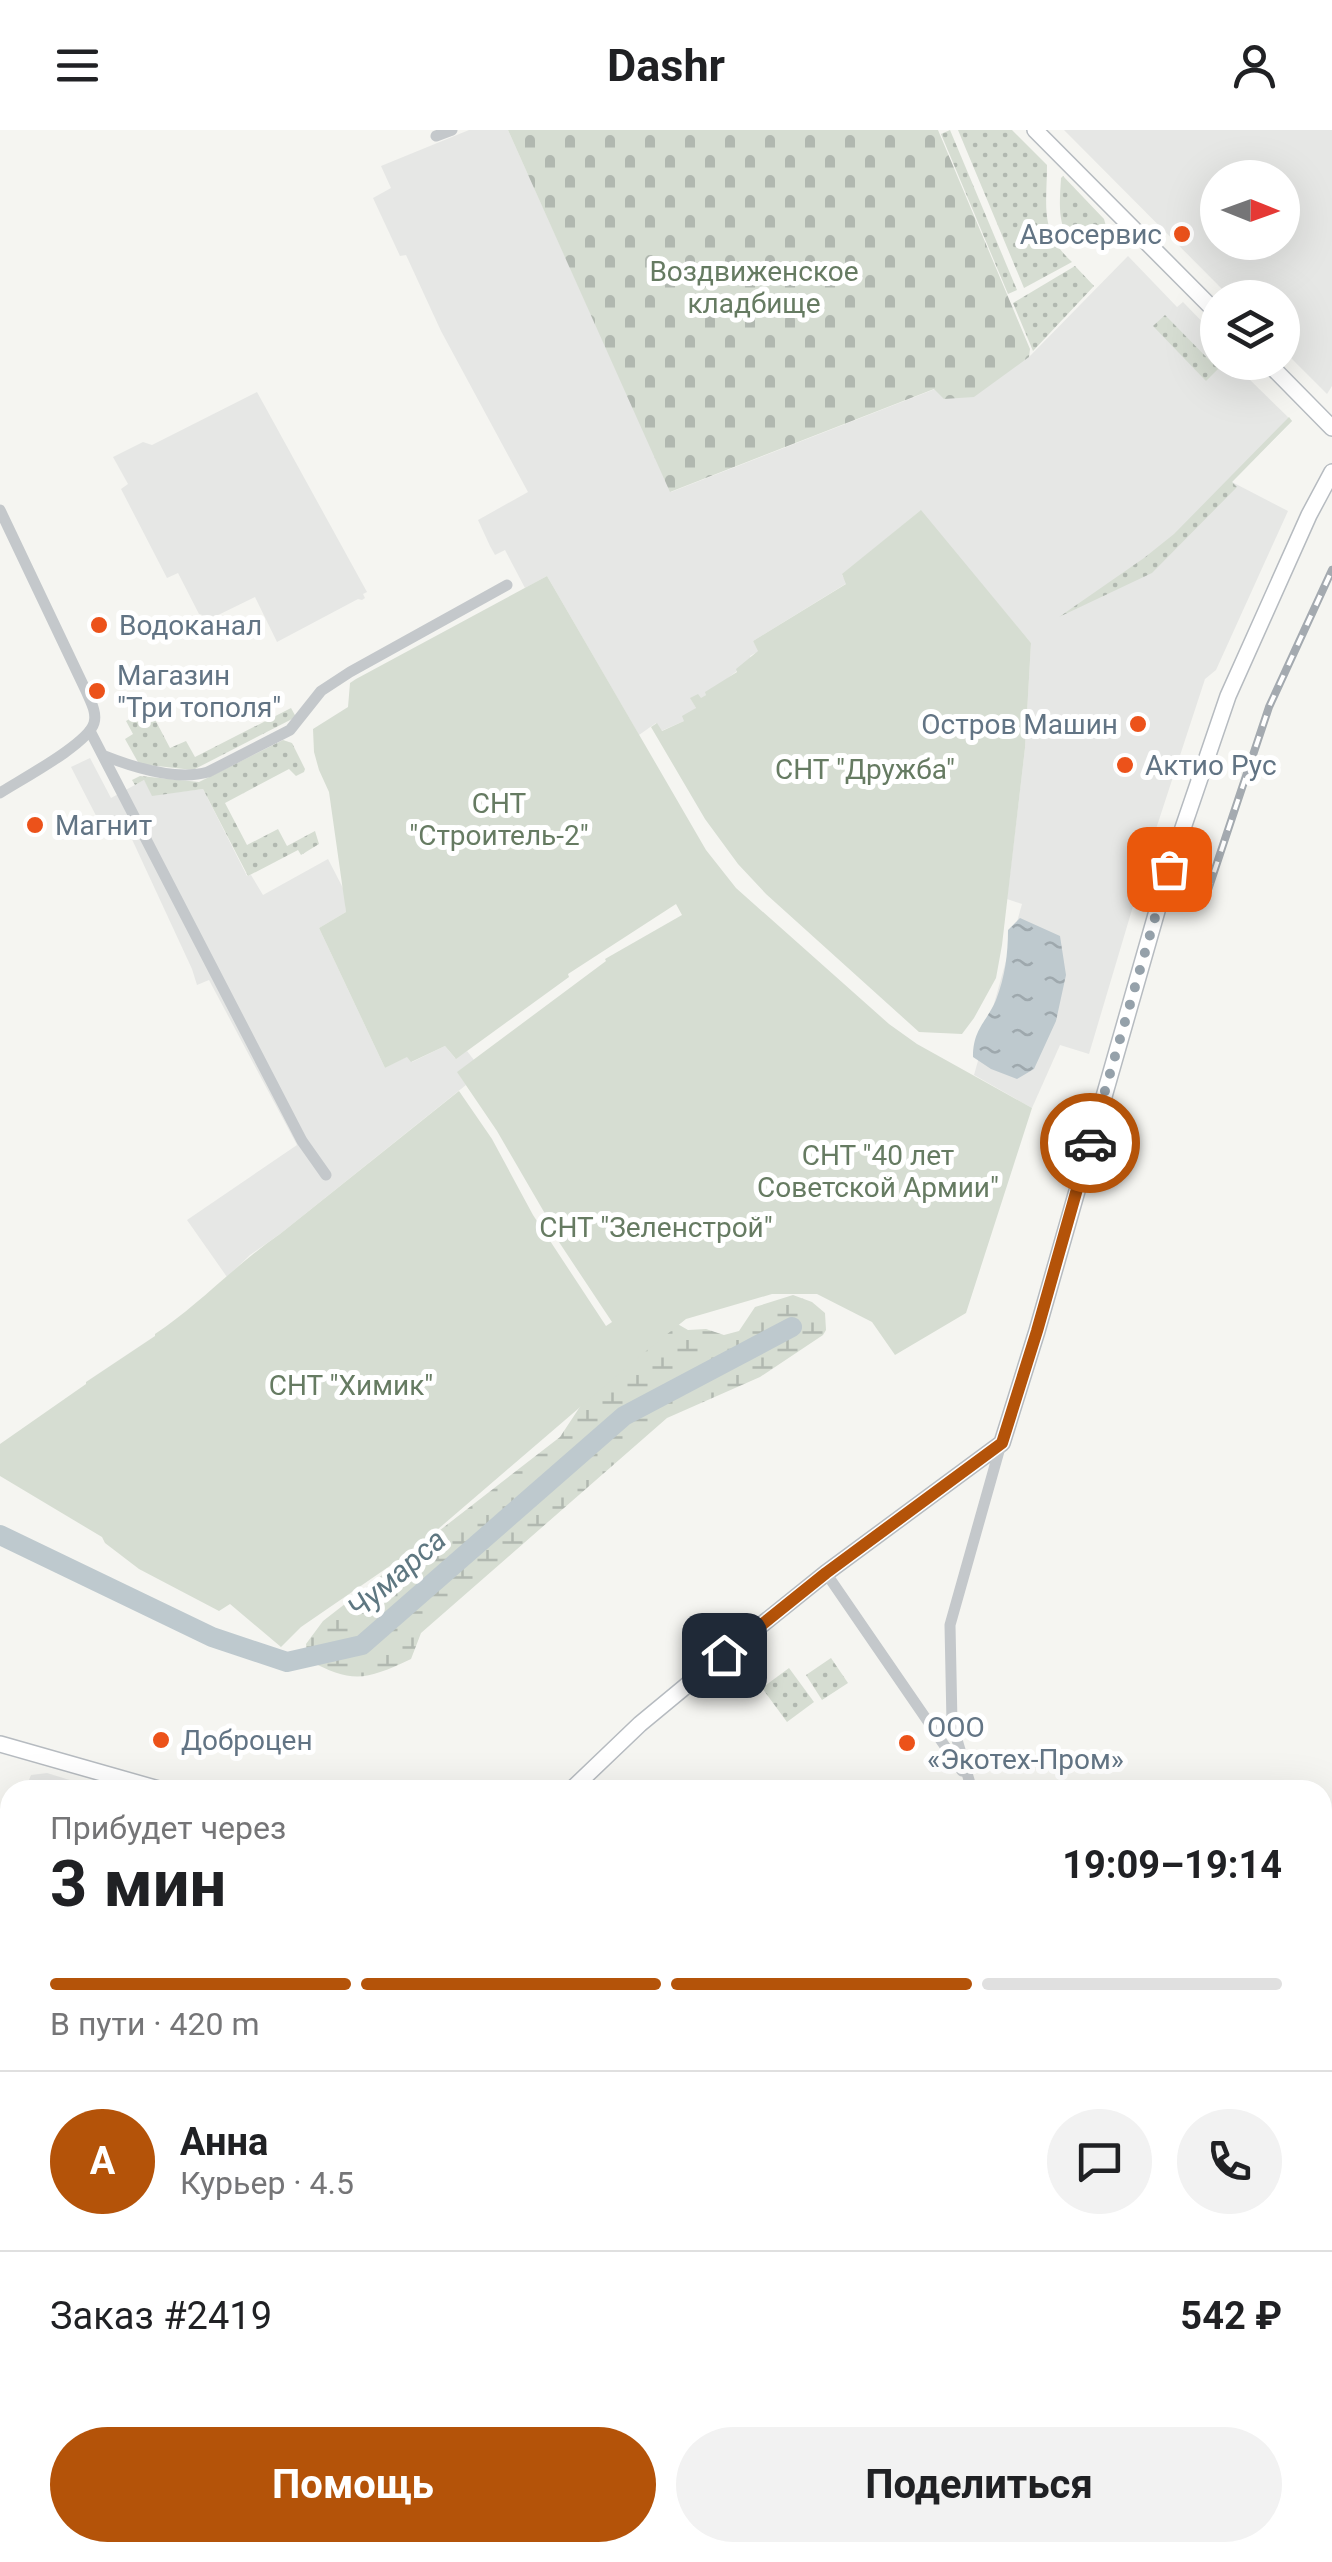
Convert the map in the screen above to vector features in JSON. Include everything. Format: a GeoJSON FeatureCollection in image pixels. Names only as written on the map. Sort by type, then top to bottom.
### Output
{"type":"FeatureCollection","features":[{"type":"Feature","properties":{"kind":"main road"},"geometry":{"type":"LineString","coordinates":[[1035,130],[1200,296]]}},
{"type":"Feature","properties":{"kind":"main road"},"geometry":{"type":"LineString","coordinates":[[1285,380],[1332,428]]}},
{"type":"Feature","properties":{"kind":"main road"},"geometry":{"type":"LineString","coordinates":[[581,1780],[640,1724],[826,1573],[1002,1443],[1169,869],[1222,713],[1309,515],[1332,472]]}},
{"type":"Feature","properties":{"kind":"main road"},"geometry":{"type":"LineString","coordinates":[[0,1744],[127,1780]]}},
{"type":"Feature","properties":{"kind":"street"},"geometry":{"type":"LineString","coordinates":[[436,136],[452,130]]}},
{"type":"Feature","properties":{"kind":"street"},"geometry":{"type":"LineString","coordinates":[[0,510],[92,704],[95,719],[90,731],[76,744],[0,793]]}},
{"type":"Feature","properties":{"kind":"street"},"geometry":{"type":"LineString","coordinates":[[104,756],[144,770],[194,776],[208,772],[290,730],[321,691],[350,672],[507,584]]}},
{"type":"Feature","properties":{"kind":"street"},"geometry":{"type":"LineString","coordinates":[[90,731],[302,1140],[326,1175]]}},
{"type":"Feature","properties":{"kind":"street"},"geometry":{"type":"LineString","coordinates":[[971,1780],[952,1723],[950,1625],[1002,1443]]}},
{"type":"Feature","properties":{"kind":"street"},"geometry":{"type":"LineString","coordinates":[[826,1573],[968,1780]]}},
{"type":"Feature","properties":{"kind":"shaded area"},"geometry":{"type":"Polygon","coordinates":[[[469,130],[508,130],[671,492],[935,389],[1029,357],[1128,256],[1177,307],[1183,302],[1200,320],[1200,380],[1250,380],[1292,421],[1232,482],[1288,511],[1216,670],[1205,679],[1089,1054],[1060,1045],[1032,1108],[974,1075],[1022,904],[1007,899],[1025,748],[1031,643],[920,511],[842,575],[847,583],[753,641],[759,651],[701,699],[691,699],[696,708],[684,721],[661,731],[656,723],[639,735],[547,576],[525,588],[505,550],[495,555],[478,520],[528,492],[441,331],[406,255],[400,256],[373,198],[391,188],[381,166],[469,130]]]}},
{"type":"Feature","properties":{"kind":"shaded area"},"geometry":{"type":"Polygon","coordinates":[[[1064,130],[1332,130],[1332,386],[1327,394],[1300,367],[1300,280],[1213,280],[1064,130]]]}},
{"type":"Feature","properties":{"kind":"shaded area"},"geometry":{"type":"Polygon","coordinates":[[[257,392],[367,592],[362,600],[277,642],[255,597],[212,618],[199,614],[178,573],[167,578],[121,489],[128,484],[113,457],[143,442],[152,445],[257,392]]]}},
{"type":"Feature","properties":{"kind":"shaded area"},"geometry":{"type":"Polygon","coordinates":[[[90,758],[111,798],[144,780],[153,795],[203,789],[247,876],[251,875],[263,895],[328,859],[344,890],[346,912],[319,928],[385,1068],[408,1056],[412,1062],[445,1046],[455,1058],[467,1051],[474,1060],[458,1072],[466,1085],[227,1277],[187,1220],[297,1145],[209,980],[197,985],[130,835],[121,839],[117,834],[108,839],[71,767],[90,758]]]}},
{"type":"Feature","properties":{"kind":"shaded area"},"geometry":{"type":"Polygon","coordinates":[[[47,1773],[70,1780],[29,1780],[31,1775],[47,1773]]]}},
{"type":"Feature","properties":{"kind":"green space","name":"Воздвиженское кладбище"},"geometry":{"type":"Polygon","coordinates":[[[508,130],[938,130],[1030,349],[1029,357],[974,397],[944,399],[934,389],[670,492],[508,130]]]}},
{"type":"Feature","properties":{"kind":"green space"},"geometry":{"type":"Polygon","coordinates":[[[950,130],[1017,290],[1008,294],[941,134],[950,130]]]}},
{"type":"Feature","properties":{"kind":"green space"},"geometry":{"type":"Polygon","coordinates":[[[958,130],[1012,130],[1047,165],[1050,229],[1061,251],[1072,262],[1024,288],[958,130]]]}},
{"type":"Feature","properties":{"kind":"green space"},"geometry":{"type":"Polygon","coordinates":[[[1063,176],[1104,219],[1107,230],[1099,243],[1074,243],[1064,230],[1060,204],[1063,176]]]}},
{"type":"Feature","properties":{"kind":"green space"},"geometry":{"type":"Polygon","coordinates":[[[1075,266],[1094,286],[1033,351],[1013,303],[1075,266]]]}},
{"type":"Feature","properties":{"kind":"green space"},"geometry":{"type":"Polygon","coordinates":[[[1165,315],[1200,351],[1200,375],[1153,326],[1165,315]]]}},
{"type":"Feature","properties":{"kind":"green space"},"geometry":{"type":"Polygon","coordinates":[[[1289,417],[1292,421],[1232,482],[1237,487],[1152,573],[1059,617],[1174,534],[1289,417]]]}},
{"type":"Feature","properties":{"kind":"green space","name":"СНТ \"Дружба\""},"geometry":{"type":"Polygon","coordinates":[[[921,510],[1031,643],[1025,748],[1002,945],[996,978],[962,1034],[919,1032],[766,894],[705,819],[651,727],[657,723],[662,731],[684,721],[682,716],[696,708],[690,698],[698,694],[701,698],[737,672],[758,651],[753,641],[846,584],[842,574],[921,510]]]}},
{"type":"Feature","properties":{"kind":"green space"},"geometry":{"type":"Polygon","coordinates":[[[547,576],[706,850],[736,888],[889,1024],[917,1044],[1032,1108],[966,1313],[895,1355],[872,1322],[817,1294],[772,1294],[686,1319],[416,1548],[301,1627],[281,1647],[230,1604],[219,1611],[139,1569],[102,1537],[0,1476],[0,1444],[155,1336],[459,1091],[492,1139],[533,1215],[606,1326],[612,1322],[553,1233],[497,1131],[457,1072],[605,959],[682,915],[676,904],[568,974],[456,1059],[445,1046],[411,1062],[407,1057],[385,1068],[319,928],[346,912],[329,792],[314,752],[313,729],[348,707],[350,683],[356,679],[547,576]]]}},
{"type":"Feature","properties":{"kind":"green space"},"geometry":{"type":"Polygon","coordinates":[[[149,708],[170,748],[186,741],[195,757],[291,708],[296,717],[193,770],[139,764],[125,739],[133,734],[126,721],[149,708]]]}},
{"type":"Feature","properties":{"kind":"green space"},"geometry":{"type":"Polygon","coordinates":[[[283,740],[292,743],[304,772],[296,776],[289,769],[225,803],[247,845],[278,829],[287,846],[315,831],[319,844],[301,855],[298,850],[248,876],[203,789],[152,796],[144,780],[135,785],[132,780],[140,776],[199,782],[283,740]]]}},
{"type":"Feature","properties":{"kind":"green space"},"geometry":{"type":"Polygon","coordinates":[[[793,1295],[812,1302],[825,1313],[823,1335],[760,1377],[667,1418],[421,1633],[411,1659],[360,1676],[337,1673],[308,1660],[306,1644],[323,1621],[560,1437],[630,1331],[662,1315],[688,1330],[706,1329],[724,1335],[739,1331],[755,1307],[793,1295]]]}},
{"type":"Feature","properties":{"kind":"green space"},"geometry":{"type":"Polygon","coordinates":[[[831,1658],[848,1683],[822,1700],[806,1675],[831,1658]]]}},
{"type":"Feature","properties":{"kind":"green space"},"geometry":{"type":"Polygon","coordinates":[[[789,1668],[814,1702],[787,1722],[762,1688],[789,1668]]]}},
{"type":"Feature","properties":{"kind":"water"},"geometry":{"type":"Polygon","coordinates":[[[1020,918],[1060,936],[1066,975],[1056,1021],[1034,1069],[1017,1079],[973,1057],[978,1033],[1002,983],[1008,930],[1020,918]]]}},
{"type":"Feature","properties":{"kind":"waterway","name":"Чумарса"},"geometry":{"type":"LineString","coordinates":[[0,1535],[212,1637],[287,1662],[362,1645],[624,1416],[792,1327]]}},
{"type":"Feature","properties":{"kind":"railway"},"geometry":{"type":"LineString","coordinates":[[1207,893],[1269,707],[1332,570]]}},
{"type":"Feature","properties":{"kind":"way so far"},"geometry":{"type":"LineString","coordinates":[[1090,1143],[1169,869]]}},
{"type":"Feature","properties":{"kind":"place","name":"Авосервис"},"geometry":{"type":"Point","coordinates":[1182,234]}},
{"type":"Feature","properties":{"kind":"place","name":"Водоканал"},"geometry":{"type":"Point","coordinates":[99,625]}},
{"type":"Feature","properties":{"kind":"place","name":"Магазин \"Три тополя\""},"geometry":{"type":"Point","coordinates":[97,691]}},
{"type":"Feature","properties":{"kind":"place","name":"Остров Машин"},"geometry":{"type":"Point","coordinates":[1138,724]}},
{"type":"Feature","properties":{"kind":"place","name":"Актио Рус"},"geometry":{"type":"Point","coordinates":[1125,765]}},
{"type":"Feature","properties":{"kind":"place","name":"Магнит"},"geometry":{"type":"Point","coordinates":[35,825]}},
{"type":"Feature","properties":{"kind":"place","name":"Доброцен"},"geometry":{"type":"Point","coordinates":[161,1740]}},
{"type":"Feature","properties":{"kind":"place","name":"ООО «Экотех-Пром»"},"geometry":{"type":"Point","coordinates":[907,1743]}},
{"type":"Feature","properties":{"kind":"route"},"geometry":{"type":"LineString","coordinates":[[724,1655],[826,1573],[1002,1443],[1090,1143]]}},
{"type":"Feature","properties":{"kind":"park label","name":"СНТ \"Строитель-2\""},"geometry":{"type":"Point","coordinates":[499,819]}},
{"type":"Feature","properties":{"kind":"park label","name":"СНТ \"40 лет Советской Армии\""},"geometry":{"type":"Point","coordinates":[878,1171]}},
{"type":"Feature","properties":{"kind":"park label","name":"СНТ \"Зеленстрой\""},"geometry":{"type":"Point","coordinates":[656,1227]}},
{"type":"Feature","properties":{"kind":"park label","name":"СНТ \"Химик\""},"geometry":{"type":"Point","coordinates":[351,1385]}}]}
